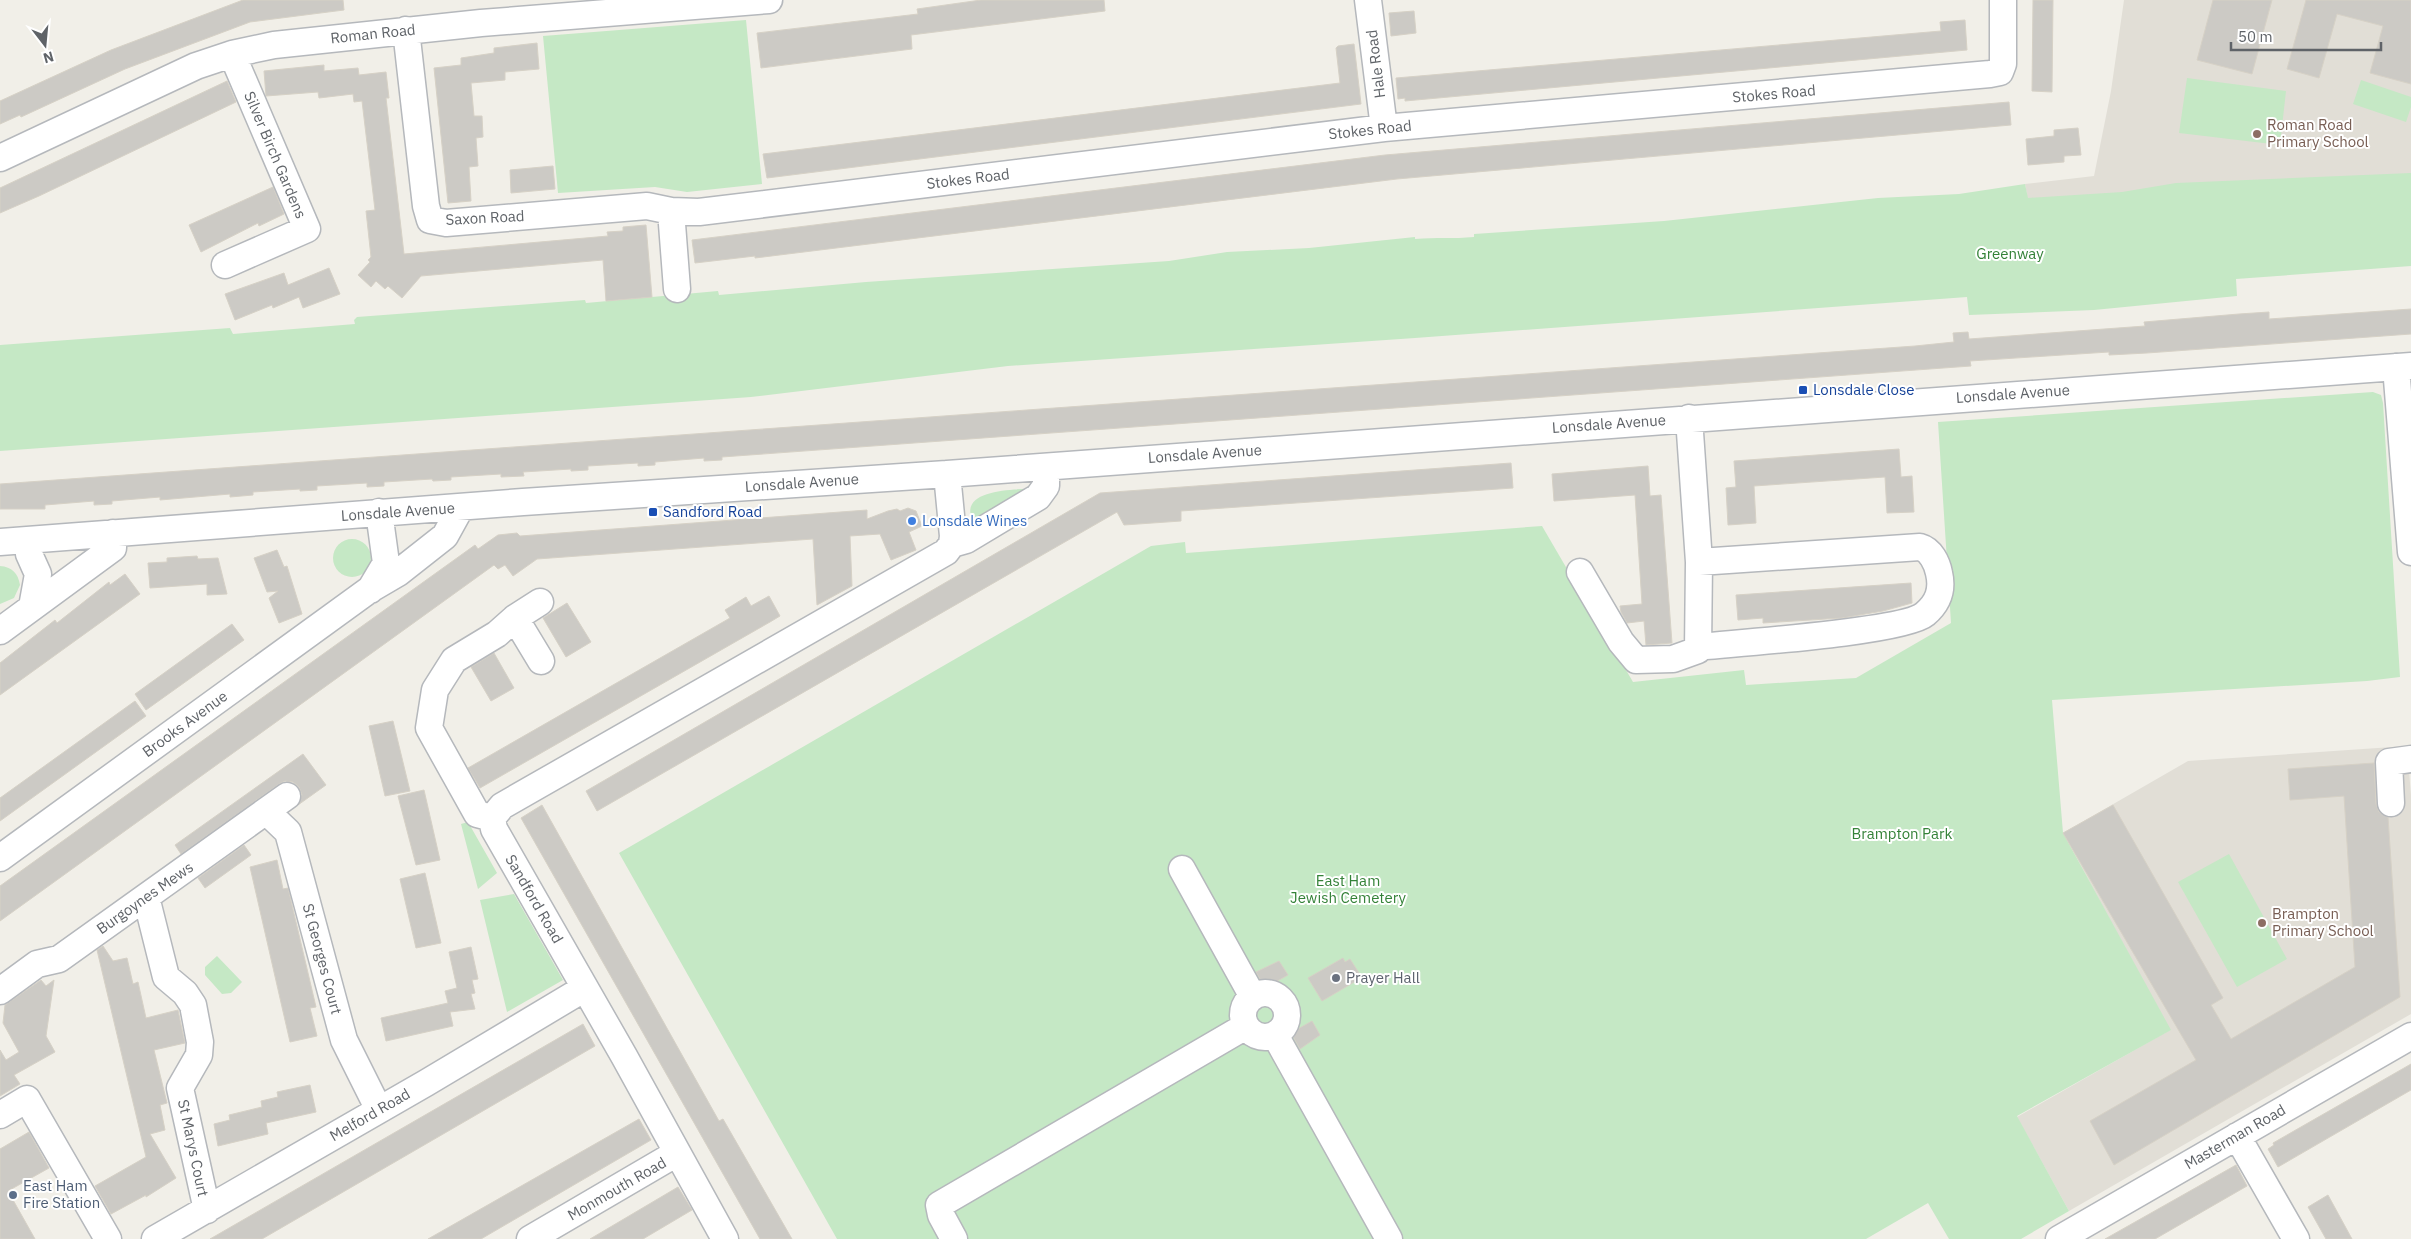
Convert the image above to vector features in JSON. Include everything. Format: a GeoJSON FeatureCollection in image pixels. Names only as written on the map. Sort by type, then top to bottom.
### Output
{"type":"FeatureCollection","features":[{"type":"Feature","properties":{"kind":"street","name":"Roman Road"},"geometry":{"type":"LineString","coordinates":[[0,158],[196,66],[232,54],[274,45],[406,30],[769,0]]}},
{"type":"Feature","properties":{"kind":"street","name":"Hale Road"},"geometry":{"type":"LineString","coordinates":[[1368,0],[1384,128]]}},
{"type":"Feature","properties":{"kind":"street","name":"Stokes Road"},"geometry":{"type":"LineString","coordinates":[[671,211],[713,210],[1384,128],[1990,74],[2000,72],[2003,64],[2003,0]]}},
{"type":"Feature","properties":{"kind":"street","name":"Saxon Road"},"geometry":{"type":"LineString","coordinates":[[406,30],[426,206],[430,220],[446,223],[647,206],[671,211]]}},
{"type":"Feature","properties":{"kind":"street","name":"Silver Birch Gardens"},"geometry":{"type":"LineString","coordinates":[[225,264],[307,229],[232,54]]}},
{"type":"Feature","properties":{"kind":"street"},"geometry":{"type":"LineString","coordinates":[[671,211],[677,289]]}},
{"type":"Feature","properties":{"kind":"street"},"geometry":{"type":"LineString","coordinates":[[2403,366],[2411,552]]}},
{"type":"Feature","properties":{"kind":"street","name":"Lonsdale Avenue"},"geometry":{"type":"LineString","coordinates":[[0,542],[379,512],[947,474],[2403,366]]}},
{"type":"Feature","properties":{"kind":"street"},"geometry":{"type":"LineString","coordinates":[[1689,418],[1698,562],[1698,648]]}},
{"type":"Feature","properties":{"kind":"street"},"geometry":{"type":"LineString","coordinates":[[540,602],[515,618],[497,634],[454,660],[436,690],[431,706],[429,728],[477,814],[492,818],[502,806],[946,552],[952,544],[966,540],[1038,497],[1046,486],[1046,466]]}},
{"type":"Feature","properties":{"kind":"street"},"geometry":{"type":"LineString","coordinates":[[947,474],[952,544]]}},
{"type":"Feature","properties":{"kind":"street","name":"Brooks Avenue"},"geometry":{"type":"LineString","coordinates":[[0,858],[370,590],[398,573],[445,536],[462,507]]}},
{"type":"Feature","properties":{"kind":"street","name":"Brooks Avenue"},"geometry":{"type":"LineString","coordinates":[[370,590],[386,563],[385,542],[379,512]]}},
{"type":"Feature","properties":{"kind":"street"},"geometry":{"type":"LineString","coordinates":[[0,631],[113,548],[113,533]]}},
{"type":"Feature","properties":{"kind":"street"},"geometry":{"type":"LineString","coordinates":[[28,540],[30,554],[38,574],[32,607]]}},
{"type":"Feature","properties":{"kind":"street"},"geometry":{"type":"LineString","coordinates":[[1580,572],[1622,642],[1636,660],[1673,659],[1698,648],[1890,625],[1924,615],[1936,601],[1942,590],[1939,572],[1934,559],[1929,552],[1920,547],[1698,562]]}},
{"type":"Feature","properties":{"kind":"street"},"geometry":{"type":"LineString","coordinates":[[515,618],[541,661]]}},
{"type":"Feature","properties":{"kind":"street"},"geometry":{"type":"LineString","coordinates":[[2391,803],[2389,762],[2411,759]]}},
{"type":"Feature","properties":{"kind":"street","name":"Burgoynes Mews"},"geometry":{"type":"LineString","coordinates":[[0,991],[37,964],[59,959],[287,796]]}},
{"type":"Feature","properties":{"kind":"street","name":"St Georges Court"},"geometry":{"type":"LineString","coordinates":[[266,811],[288,832],[344,1040],[379,1110]]}},
{"type":"Feature","properties":{"kind":"street","name":"Sandford Road"},"geometry":{"type":"LineString","coordinates":[[492,818],[494,829],[725,1239]]}},
{"type":"Feature","properties":{"kind":"street"},"geometry":{"type":"LineString","coordinates":[[1182,869],[1253,997]]}},
{"type":"Feature","properties":{"kind":"street","name":"St Marys Court"},"geometry":{"type":"LineString","coordinates":[[146,897],[166,978],[185,993],[193,1005],[200,1042],[199,1055],[180,1088],[206,1210]]}},
{"type":"Feature","properties":{"kind":"street","name":"Melford Road"},"geometry":{"type":"LineString","coordinates":[[155,1239],[379,1110],[585,988]]}},
{"type":"Feature","properties":{"kind":"street"},"geometry":{"type":"LineString","coordinates":[[1264,993],[1271,994],[1283,1002],[1287,1017],[1281,1030],[1274,1034],[1262,1036],[1256,1035],[1246,1026],[1244,1012],[1246,1005],[1253,997],[1264,993]]}},
{"type":"Feature","properties":{"kind":"street"},"geometry":{"type":"LineString","coordinates":[[954,1239],[941,1215],[939,1205],[1246,1026]]}},
{"type":"Feature","properties":{"kind":"street"},"geometry":{"type":"LineString","coordinates":[[1274,1034],[1389,1239]]}},
{"type":"Feature","properties":{"kind":"street","name":"Masterman Road"},"geometry":{"type":"LineString","coordinates":[[2064,1238],[2411,1036]]}},
{"type":"Feature","properties":{"kind":"street"},"geometry":{"type":"LineString","coordinates":[[0,1115],[27,1099],[108,1239]]}},
{"type":"Feature","properties":{"kind":"street"},"geometry":{"type":"LineString","coordinates":[[2237,1136],[2296,1239]]}},
{"type":"Feature","properties":{"kind":"street","name":"Monmouth Road"},"geometry":{"type":"LineString","coordinates":[[530,1239],[677,1153]]}},
{"type":"Feature","properties":{"kind":"shaded area","name":"Roman Road Primary School"},"geometry":{"type":"Polygon","coordinates":[[[2124,0],[2411,0],[2411,208],[2029,234],[2025,184],[2094,176],[2111,91],[2124,0]]]}},
{"type":"Feature","properties":{"kind":"shaded area","name":"Brampton Primary School"},"geometry":{"type":"Polygon","coordinates":[[[2407,746],[2411,795],[2411,1014],[2069,1211],[2017,1117],[2170,1030],[2063,833],[2188,761],[2407,746]]]}},
{"type":"Feature","properties":{"kind":"green space"},"geometry":{"type":"Polygon","coordinates":[[[746,20],[762,184],[687,192],[655,187],[558,193],[543,36],[746,20]]]}},
{"type":"Feature","properties":{"kind":"green space"},"geometry":{"type":"Polygon","coordinates":[[[2187,78],[2286,91],[2280,145],[2179,133],[2187,78]]]}},
{"type":"Feature","properties":{"kind":"green space"},"geometry":{"type":"Polygon","coordinates":[[[2361,80],[2411,97],[2411,107],[2406,122],[2353,104],[2361,80]]]}},
{"type":"Feature","properties":{"kind":"green space","name":"Greenway"},"geometry":{"type":"Polygon","coordinates":[[[2411,173],[2411,266],[2236,279],[2237,296],[2094,310],[1969,315],[1967,297],[1008,366],[751,397],[0,451],[0,345],[230,328],[233,334],[355,324],[354,320],[357,317],[585,300],[586,303],[718,291],[719,295],[866,282],[1169,261],[1227,252],[1309,248],[1415,237],[1415,239],[1474,237],[1474,234],[1664,221],[1878,198],[1959,194],[2025,184],[2028,198],[2122,192],[2176,183],[2411,173]]]}},
{"type":"Feature","properties":{"kind":"green space","name":"East Ham Jewish Cemetery"},"geometry":{"type":"Polygon","coordinates":[[[2373,392],[2381,395],[2383,403],[2400,677],[2367,681],[2052,700],[2063,833],[2171,1030],[2017,1116],[2069,1211],[2021,1239],[1949,1239],[1928,1203],[1866,1239],[837,1239],[619,853],[1151,546],[1185,542],[1186,553],[1542,526],[1633,682],[1744,670],[1746,685],[1856,678],[1951,623],[1938,422],[2373,392]]]}},
{"type":"Feature","properties":{"kind":"green space"},"geometry":{"type":"Polygon","coordinates":[[[1036,488],[976,527],[970,514],[972,505],[978,498],[1001,491],[1036,488]]]}},
{"type":"Feature","properties":{"kind":"green space"},"geometry":{"type":"Polygon","coordinates":[[[352,539],[359,540],[365,545],[370,551],[370,565],[365,571],[359,576],[352,577],[345,576],[339,571],[334,565],[333,558],[334,551],[339,545],[345,540],[352,539]]]}},
{"type":"Feature","properties":{"kind":"green space"},"geometry":{"type":"Polygon","coordinates":[[[0,566],[14,571],[20,585],[14,598],[0,604],[0,566]]]}},
{"type":"Feature","properties":{"kind":"green space"},"geometry":{"type":"Polygon","coordinates":[[[468,822],[497,873],[478,889],[461,824],[468,822]]]}},
{"type":"Feature","properties":{"kind":"green space"},"geometry":{"type":"Polygon","coordinates":[[[2229,854],[2287,959],[2237,987],[2178,882],[2229,854]]]}},
{"type":"Feature","properties":{"kind":"green space"},"geometry":{"type":"Polygon","coordinates":[[[514,894],[563,980],[507,1012],[480,900],[514,894]]]}},
{"type":"Feature","properties":{"kind":"green space"},"geometry":{"type":"Polygon","coordinates":[[[217,956],[242,982],[231,993],[222,994],[205,975],[205,967],[217,956]]]}},
{"type":"Feature","properties":{"kind":"building"},"geometry":{"type":"Polygon","coordinates":[[[243,0],[343,0],[344,10],[250,22],[125,69],[21,117],[20,115],[0,124],[0,101],[111,50],[243,0]]]}},
{"type":"Feature","properties":{"kind":"building"},"geometry":{"type":"Polygon","coordinates":[[[981,0],[1104,0],[1105,11],[911,35],[912,49],[761,68],[757,33],[918,14],[917,9],[981,0]]]}},
{"type":"Feature","properties":{"kind":"building"},"geometry":{"type":"Polygon","coordinates":[[[2033,0],[2053,0],[2052,92],[2032,91],[2033,0]]]}},
{"type":"Feature","properties":{"kind":"building"},"geometry":{"type":"Polygon","coordinates":[[[2213,0],[2272,0],[2252,74],[2197,60],[2213,0]]]}},
{"type":"Feature","properties":{"kind":"building"},"geometry":{"type":"Polygon","coordinates":[[[2306,0],[2411,0],[2411,84],[2370,73],[2383,26],[2337,14],[2319,78],[2287,69],[2306,0]]]}},
{"type":"Feature","properties":{"kind":"building"},"geometry":{"type":"Polygon","coordinates":[[[1414,11],[1416,33],[1391,36],[1389,13],[1414,11]]]}},
{"type":"Feature","properties":{"kind":"building"},"geometry":{"type":"Polygon","coordinates":[[[1965,20],[1967,50],[1405,101],[1405,98],[1398,99],[1396,78],[1941,31],[1940,22],[1965,20]]]}},
{"type":"Feature","properties":{"kind":"building"},"geometry":{"type":"Polygon","coordinates":[[[537,43],[539,69],[505,72],[505,80],[471,83],[474,116],[482,116],[483,137],[476,138],[478,166],[469,167],[471,201],[448,203],[434,68],[461,65],[461,58],[494,53],[494,48],[537,43]]]}},
{"type":"Feature","properties":{"kind":"building"},"geometry":{"type":"Polygon","coordinates":[[[1354,44],[1361,104],[767,178],[763,154],[1340,83],[1336,48],[1338,46],[1354,44]]]}},
{"type":"Feature","properties":{"kind":"building"},"geometry":{"type":"Polygon","coordinates":[[[324,65],[324,71],[358,68],[359,75],[386,72],[389,98],[386,98],[404,254],[608,236],[607,232],[623,231],[623,227],[646,225],[652,297],[606,301],[603,260],[421,276],[402,298],[388,286],[385,289],[376,281],[371,287],[358,275],[370,262],[368,260],[371,257],[366,211],[375,210],[362,101],[354,102],[353,94],[319,98],[318,92],[266,96],[264,71],[324,65]]]}},
{"type":"Feature","properties":{"kind":"building"},"geometry":{"type":"Polygon","coordinates":[[[227,81],[236,102],[0,213],[0,188],[227,81]]]}},
{"type":"Feature","properties":{"kind":"building"},"geometry":{"type":"Polygon","coordinates":[[[2009,102],[2011,125],[1397,179],[755,258],[755,256],[695,263],[692,240],[1385,155],[2009,102]]]}},
{"type":"Feature","properties":{"kind":"building"},"geometry":{"type":"Polygon","coordinates":[[[2078,128],[2081,155],[2064,156],[2064,162],[2028,165],[2026,139],[2054,136],[2054,130],[2078,128]]]}},
{"type":"Feature","properties":{"kind":"building"},"geometry":{"type":"Polygon","coordinates":[[[553,166],[555,189],[511,193],[510,170],[553,166]]]}},
{"type":"Feature","properties":{"kind":"building"},"geometry":{"type":"Polygon","coordinates":[[[273,187],[284,214],[259,226],[258,223],[201,252],[189,225],[273,187]]]}},
{"type":"Feature","properties":{"kind":"building"},"geometry":{"type":"Polygon","coordinates":[[[329,268],[340,294],[303,308],[299,297],[273,308],[272,305],[235,320],[225,294],[284,273],[288,285],[329,268]]]}},
{"type":"Feature","properties":{"kind":"building"},"geometry":{"type":"Polygon","coordinates":[[[2411,309],[2411,334],[2147,353],[2109,355],[2109,352],[1970,361],[1971,366],[722,457],[722,460],[704,461],[704,458],[655,462],[655,465],[638,466],[638,463],[588,466],[588,470],[571,471],[571,469],[523,472],[524,476],[501,477],[501,474],[451,477],[451,480],[433,481],[432,479],[384,482],[384,486],[367,487],[367,483],[317,486],[317,490],[300,491],[300,489],[253,492],[253,495],[230,497],[230,494],[160,500],[160,497],[112,501],[112,504],[94,505],[94,501],[45,505],[45,509],[0,509],[0,484],[1915,346],[1954,342],[1953,333],[1968,332],[1969,339],[2145,326],[2144,322],[2239,314],[2269,312],[2269,319],[2411,309]]]}},
{"type":"Feature","properties":{"kind":"building"},"geometry":{"type":"Polygon","coordinates":[[[1899,449],[1901,477],[1912,476],[1914,512],[1887,513],[1885,477],[1754,486],[1756,523],[1728,525],[1726,488],[1736,487],[1734,461],[1899,449]]]}},
{"type":"Feature","properties":{"kind":"building"},"geometry":{"type":"Polygon","coordinates":[[[1511,463],[1513,488],[1181,511],[1181,521],[1124,525],[1117,512],[597,811],[586,791],[1100,493],[1511,463]]]}},
{"type":"Feature","properties":{"kind":"building"},"geometry":{"type":"Polygon","coordinates":[[[1648,466],[1650,496],[1661,495],[1672,643],[1646,645],[1644,621],[1627,623],[1620,606],[1642,604],[1635,495],[1554,501],[1552,474],[1648,466]]]}},
{"type":"Feature","properties":{"kind":"building"},"geometry":{"type":"Polygon","coordinates":[[[908,508],[916,511],[922,526],[909,532],[916,550],[891,560],[880,534],[850,536],[852,586],[817,605],[813,539],[537,559],[513,576],[505,565],[498,569],[494,565],[0,921],[0,886],[475,545],[478,549],[498,535],[517,533],[520,536],[867,510],[867,519],[888,511],[897,509],[900,511],[908,508]]]}},
{"type":"Feature","properties":{"kind":"building"},"geometry":{"type":"Polygon","coordinates":[[[277,550],[284,567],[287,566],[302,614],[279,623],[269,598],[278,591],[267,592],[254,558],[277,550]]]}},
{"type":"Feature","properties":{"kind":"building"},"geometry":{"type":"Polygon","coordinates":[[[197,556],[198,559],[218,558],[227,594],[207,595],[207,584],[150,588],[148,563],[167,562],[167,558],[197,556]]]}},
{"type":"Feature","properties":{"kind":"building"},"geometry":{"type":"Polygon","coordinates":[[[125,574],[140,594],[0,695],[0,663],[55,620],[57,623],[109,582],[110,585],[125,574]]]}},
{"type":"Feature","properties":{"kind":"building"},"geometry":{"type":"Polygon","coordinates":[[[1911,583],[1912,603],[1883,611],[1842,618],[1763,623],[1763,618],[1738,620],[1736,595],[1911,583]]]}},
{"type":"Feature","properties":{"kind":"building"},"geometry":{"type":"Polygon","coordinates":[[[769,596],[780,616],[480,788],[468,768],[730,618],[725,610],[746,597],[751,606],[769,596]]]}},
{"type":"Feature","properties":{"kind":"building"},"geometry":{"type":"Polygon","coordinates":[[[567,603],[591,642],[566,657],[543,618],[567,603]]]}},
{"type":"Feature","properties":{"kind":"building"},"geometry":{"type":"Polygon","coordinates":[[[232,624],[244,640],[146,710],[135,694],[232,624]]]}},
{"type":"Feature","properties":{"kind":"building"},"geometry":{"type":"Polygon","coordinates":[[[494,653],[514,688],[491,701],[471,667],[494,653]]]}},
{"type":"Feature","properties":{"kind":"building"},"geometry":{"type":"Polygon","coordinates":[[[135,701],[146,716],[0,821],[0,798],[135,701]]]}},
{"type":"Feature","properties":{"kind":"building"},"geometry":{"type":"Polygon","coordinates":[[[393,721],[410,791],[385,796],[369,726],[393,721]]]}},
{"type":"Feature","properties":{"kind":"building"},"geometry":{"type":"Polygon","coordinates":[[[303,754],[326,785],[298,805],[302,795],[299,787],[293,782],[285,781],[181,854],[175,845],[303,754]]]}},
{"type":"Feature","properties":{"kind":"building"},"geometry":{"type":"Polygon","coordinates":[[[2374,763],[2376,804],[2379,812],[2388,817],[2400,997],[2114,1165],[2090,1121],[2196,1060],[2063,833],[2113,805],[2223,998],[2211,1005],[2231,1039],[2355,967],[2344,796],[2290,800],[2288,769],[2374,763]]]}},
{"type":"Feature","properties":{"kind":"building"},"geometry":{"type":"Polygon","coordinates":[[[424,790],[440,860],[416,865],[398,796],[424,790]]]}},
{"type":"Feature","properties":{"kind":"building"},"geometry":{"type":"Polygon","coordinates":[[[542,805],[719,1121],[723,1119],[792,1239],[760,1239],[521,818],[542,805]]]}},
{"type":"Feature","properties":{"kind":"building"},"geometry":{"type":"Polygon","coordinates":[[[244,845],[251,855],[205,888],[198,878],[244,845]]]}},
{"type":"Feature","properties":{"kind":"building"},"geometry":{"type":"Polygon","coordinates":[[[277,860],[283,889],[288,888],[316,1007],[310,1008],[317,1036],[290,1042],[250,867],[277,860]]]}},
{"type":"Feature","properties":{"kind":"building"},"geometry":{"type":"Polygon","coordinates":[[[425,873],[441,943],[416,948],[400,879],[425,873]]]}},
{"type":"Feature","properties":{"kind":"building"},"geometry":{"type":"Polygon","coordinates":[[[103,946],[113,961],[127,958],[133,984],[138,982],[146,1018],[178,1010],[185,1043],[154,1050],[167,1103],[160,1105],[165,1130],[150,1134],[176,1178],[146,1197],[146,1195],[111,1214],[95,1186],[146,1157],[97,950],[103,946]]]}},
{"type":"Feature","properties":{"kind":"building"},"geometry":{"type":"Polygon","coordinates":[[[471,947],[478,979],[472,980],[475,993],[471,994],[475,1009],[450,1012],[453,1026],[386,1041],[381,1018],[448,1003],[445,991],[457,988],[449,952],[471,947]]]}},
{"type":"Feature","properties":{"kind":"building","name":"Prayer Hall"},"geometry":{"type":"Polygon","coordinates":[[[1343,958],[1345,962],[1350,959],[1359,973],[1353,977],[1356,981],[1322,1001],[1308,978],[1343,958]]]}},
{"type":"Feature","properties":{"kind":"building"},"geometry":{"type":"Polygon","coordinates":[[[1279,961],[1288,975],[1265,988],[1256,972],[1279,961]]]}},
{"type":"Feature","properties":{"kind":"building"},"geometry":{"type":"Polygon","coordinates":[[[41,980],[46,986],[54,980],[46,1036],[55,1052],[14,1075],[20,1084],[0,1096],[0,1050],[6,1060],[19,1052],[3,1023],[5,1005],[41,980]]]}},
{"type":"Feature","properties":{"kind":"building"},"geometry":{"type":"Polygon","coordinates":[[[1312,1021],[1320,1035],[1300,1049],[1291,1033],[1312,1021]]]}},
{"type":"Feature","properties":{"kind":"building"},"geometry":{"type":"Polygon","coordinates":[[[583,1024],[595,1046],[262,1239],[210,1239],[583,1024]]]}},
{"type":"Feature","properties":{"kind":"building"},"geometry":{"type":"Polygon","coordinates":[[[2411,1064],[2411,1090],[2278,1167],[2268,1149],[2274,1145],[2273,1143],[2411,1064]]]}},
{"type":"Feature","properties":{"kind":"building"},"geometry":{"type":"Polygon","coordinates":[[[310,1085],[316,1112],[266,1123],[268,1134],[218,1146],[214,1124],[230,1120],[229,1115],[262,1107],[261,1101],[278,1097],[277,1092],[310,1085]]]}},
{"type":"Feature","properties":{"kind":"building"},"geometry":{"type":"Polygon","coordinates":[[[639,1119],[651,1140],[481,1239],[428,1239],[639,1119]]]}},
{"type":"Feature","properties":{"kind":"building"},"geometry":{"type":"Polygon","coordinates":[[[29,1132],[49,1168],[8,1191],[35,1239],[0,1239],[0,1149],[29,1132]]]}},
{"type":"Feature","properties":{"kind":"building"},"geometry":{"type":"Polygon","coordinates":[[[2236,1165],[2247,1186],[2155,1239],[2105,1239],[2236,1165]]]}},
{"type":"Feature","properties":{"kind":"building"},"geometry":{"type":"Polygon","coordinates":[[[678,1187],[692,1210],[643,1239],[590,1239],[678,1187]]]}},
{"type":"Feature","properties":{"kind":"building"},"geometry":{"type":"Polygon","coordinates":[[[2328,1195],[2352,1239],[2326,1239],[2308,1207],[2328,1195]]]}},
{"type":"Feature","properties":{"kind":"place","name":"Roman Road Primary School"},"geometry":{"type":"Point","coordinates":[2257,134]}},
{"type":"Feature","properties":{"kind":"place","name":"Lonsdale Close"},"geometry":{"type":"Point","coordinates":[1803,390]}},
{"type":"Feature","properties":{"kind":"place","name":"Sandford Road"},"geometry":{"type":"Point","coordinates":[653,512]}},
{"type":"Feature","properties":{"kind":"place","name":"Lonsdale Wines"},"geometry":{"type":"Point","coordinates":[912,521]}},
{"type":"Feature","properties":{"kind":"place","name":"Brampton Primary School"},"geometry":{"type":"Point","coordinates":[2262,923]}},
{"type":"Feature","properties":{"kind":"place","name":"Prayer Hall"},"geometry":{"type":"Point","coordinates":[1336,978]}},
{"type":"Feature","properties":{"kind":"place","name":"East Ham Fire Station"},"geometry":{"type":"Point","coordinates":[13,1195]}},
{"type":"Feature","properties":{"kind":"park label","name":"Brampton Park"},"geometry":{"type":"Point","coordinates":[1902,834]}}]}
